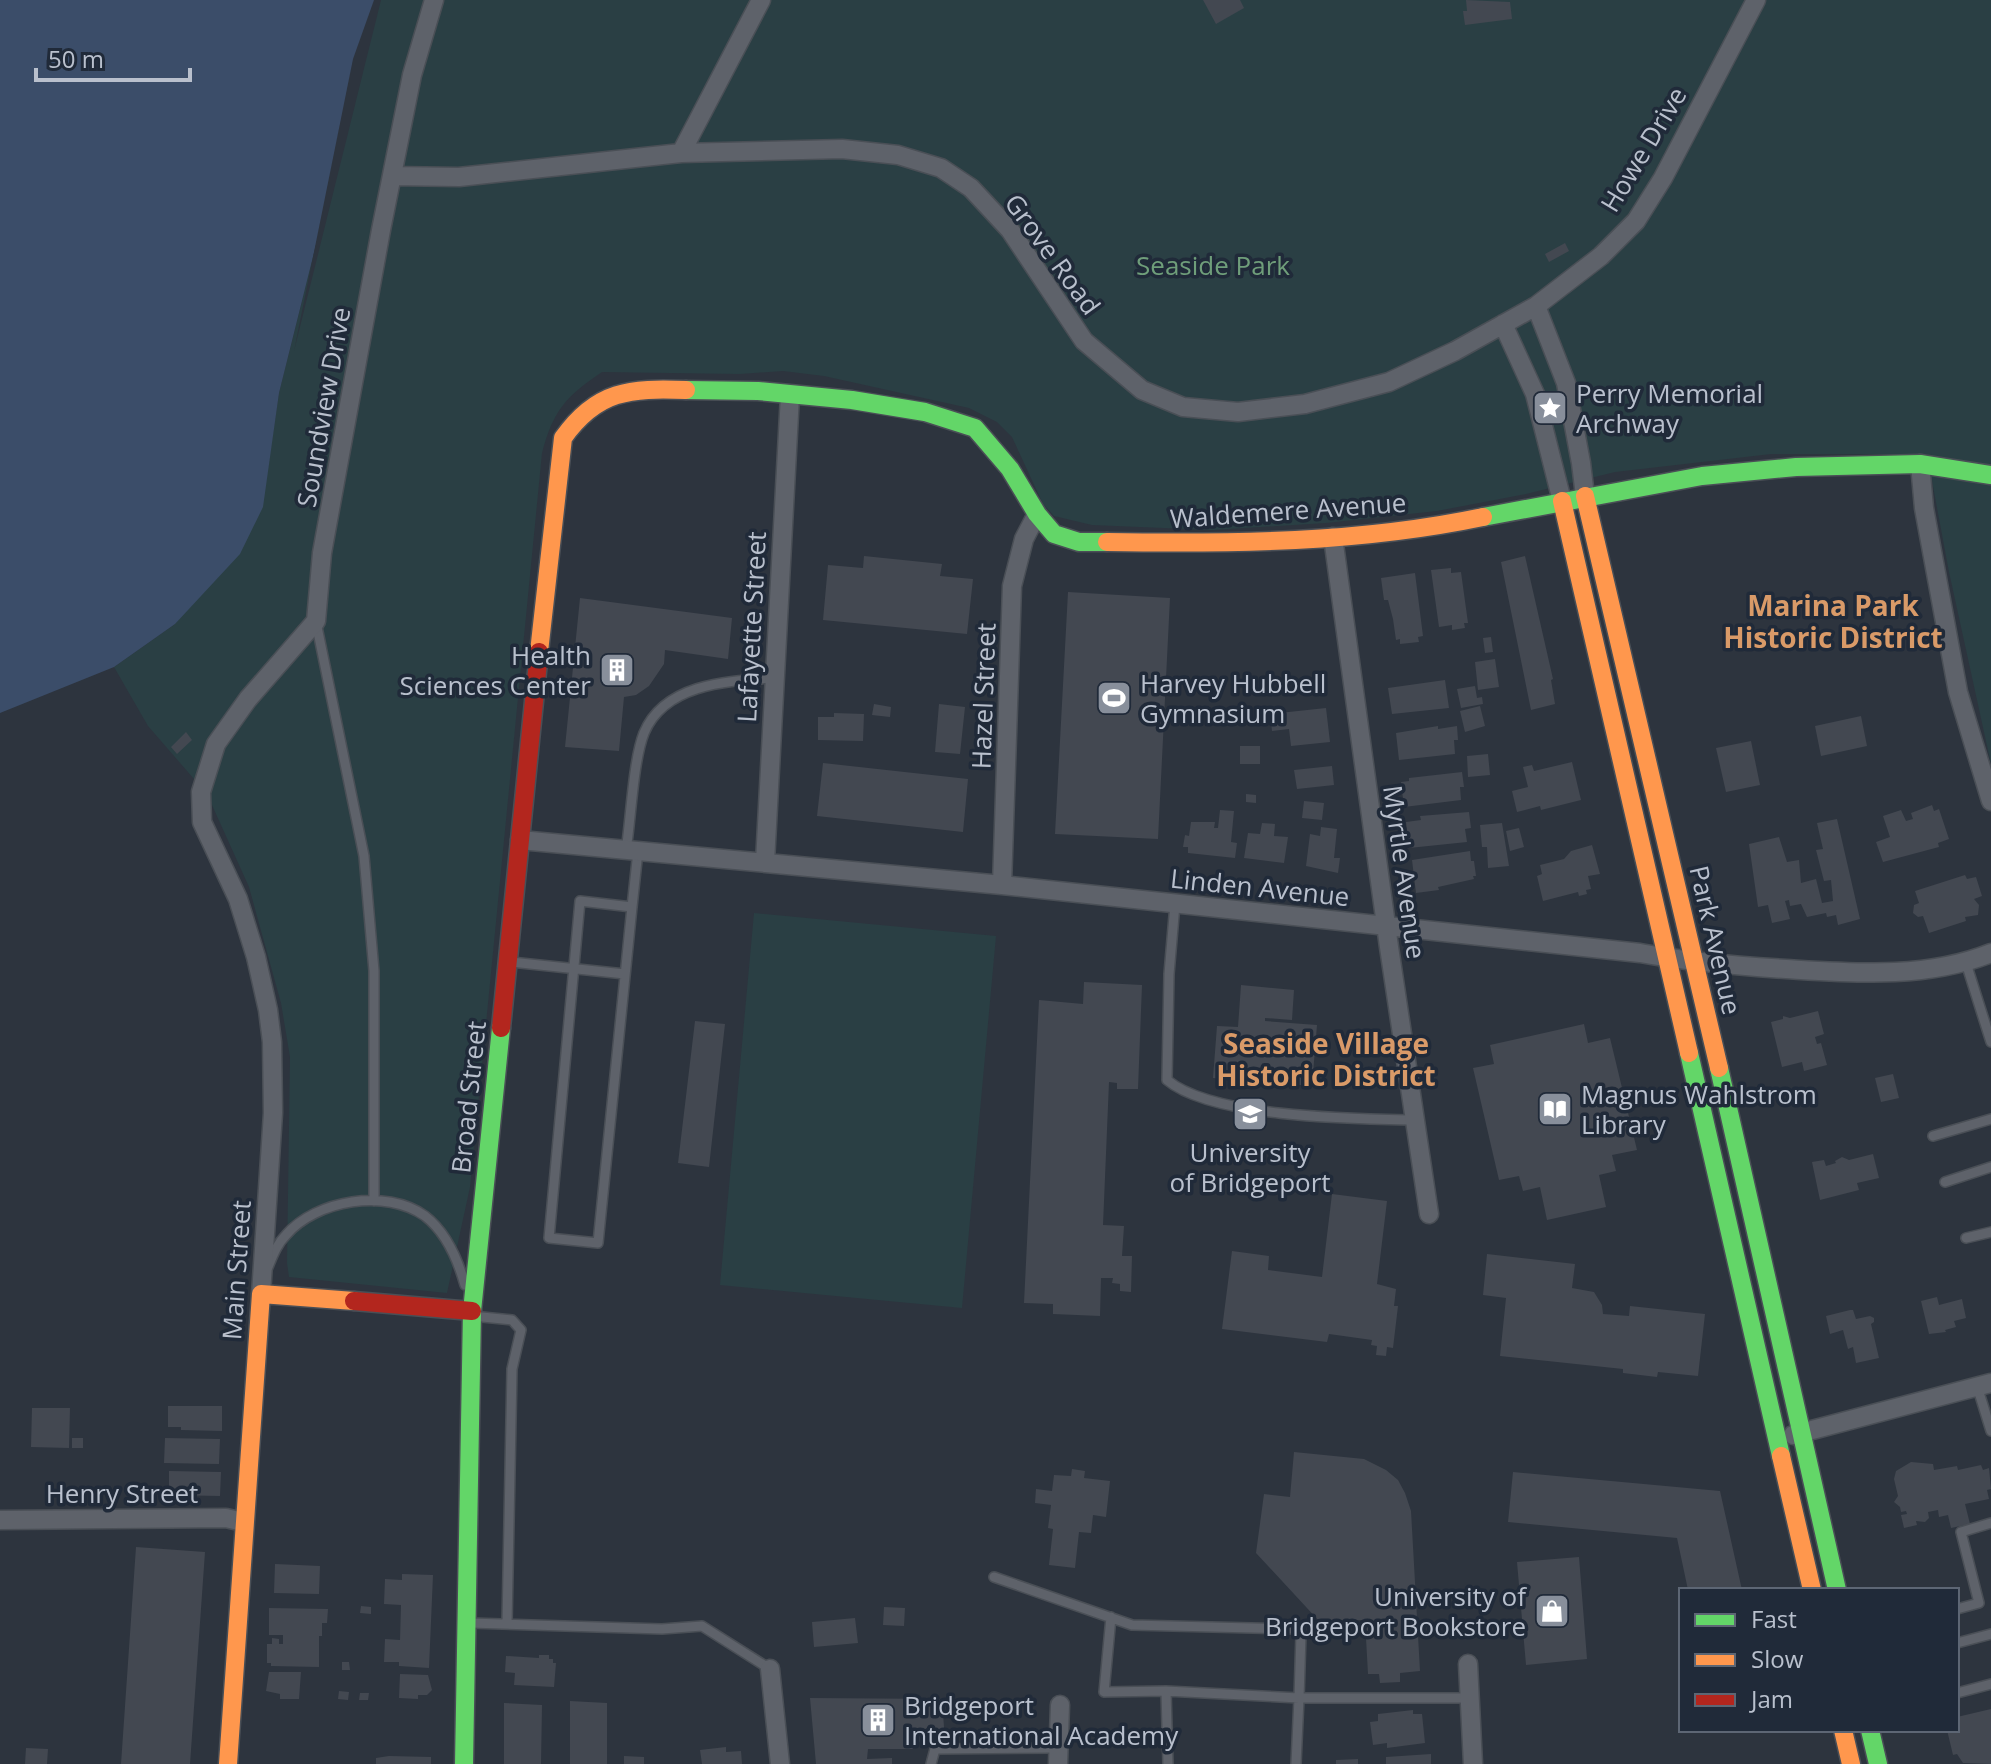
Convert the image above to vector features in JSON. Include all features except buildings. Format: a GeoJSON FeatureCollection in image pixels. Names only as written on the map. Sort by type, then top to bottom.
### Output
{"type":"FeatureCollection","features":[{"type":"Feature","properties":{"kind":"street","name":"Soundview Drive"},"geometry":{"type":"LineString","coordinates":[[316,621],[322,553],[392,176],[412,75],[434,0]]}},
{"type":"Feature","properties":{"kind":"street"},"geometry":{"type":"LineString","coordinates":[[681,153],[761,0]]}},
{"type":"Feature","properties":{"kind":"street","name":"Howe Drive"},"geometry":{"type":"LineString","coordinates":[[1503,324],[1536,306],[1601,256],[1636,221],[1663,178],[1756,0]]}},
{"type":"Feature","properties":{"kind":"street","name":"Grove Road"},"geometry":{"type":"LineString","coordinates":[[392,176],[459,177],[681,153],[842,149],[898,155],[941,168],[971,188],[1010,230],[1084,341],[1142,390],[1183,407],[1238,412],[1305,404],[1389,382],[1503,324]]}},
{"type":"Feature","properties":{"kind":"street","name":"Park Avenue"},"geometry":{"type":"LineString","coordinates":[[1536,306],[1566,383],[1585,496],[1837,1588]]}},
{"type":"Feature","properties":{"kind":"street","name":"Park Avenue"},"geometry":{"type":"LineString","coordinates":[[1503,324],[1535,394],[1562,501],[1812,1588]]}},
{"type":"Feature","properties":{"kind":"street","name":"Waldemere Avenue"},"geometry":{"type":"LineString","coordinates":[[563,438],[577,418],[596,402],[628,392],[675,389],[758,391],[852,400],[925,412],[975,428],[1010,469],[1037,514],[1054,534],[1079,542],[1239,544],[1333,537],[1450,524],[1702,476],[1796,467],[1920,464],[1991,475]]}},
{"type":"Feature","properties":{"kind":"street","name":"Lafayette Street"},"geometry":{"type":"LineString","coordinates":[[765,862],[790,395]]}},
{"type":"Feature","properties":{"kind":"street","name":"Broad Street"},"geometry":{"type":"LineString","coordinates":[[464,1764],[472,1314],[549,545],[563,438]]}},
{"type":"Feature","properties":{"kind":"street"},"geometry":{"type":"LineString","coordinates":[[1920,464],[1924,508],[1958,692],[1991,801]]}},
{"type":"Feature","properties":{"kind":"street","name":"Hazel Street"},"geometry":{"type":"LineString","coordinates":[[1002,885],[1012,586],[1024,539],[1037,514]]}},
{"type":"Feature","properties":{"kind":"street","name":"Myrtle Avenue"},"geometry":{"type":"LineString","coordinates":[[1333,537],[1429,1214]]}},
{"type":"Feature","properties":{"kind":"street","name":"Main Street"},"geometry":{"type":"LineString","coordinates":[[228,1764],[273,1113],[272,1042],[256,957],[238,899],[202,822],[201,792],[216,744],[248,699],[316,621]]}},
{"type":"Feature","properties":{"kind":"street","name":"Linden Avenue"},"geometry":{"type":"LineString","coordinates":[[520,840],[1002,885],[1640,953],[1695,963],[1878,973],[1926,970],[1966,963],[1991,953]]}},
{"type":"Feature","properties":{"kind":"street"},"geometry":{"type":"LineString","coordinates":[[261,1294],[472,1314]]}},
{"type":"Feature","properties":{"kind":"street"},"geometry":{"type":"LineString","coordinates":[[1779,1439],[1984,1384]]}},
{"type":"Feature","properties":{"kind":"street","name":"Henry Street"},"geometry":{"type":"LineString","coordinates":[[0,1520],[226,1518],[243,1522]]}},
{"type":"Feature","properties":{"kind":"street"},"geometry":{"type":"LineString","coordinates":[[1468,1664],[1473,1764]]}},
{"type":"Feature","properties":{"kind":"street"},"geometry":{"type":"LineString","coordinates":[[770,1669],[780,1764]]}},
{"type":"Feature","properties":{"kind":"street"},"geometry":{"type":"LineString","coordinates":[[1058,1756],[1060,1705]]}},
{"type":"Feature","properties":{"kind":"street"},"geometry":{"type":"LineString","coordinates":[[1843,1732],[1851,1764]]}},
{"type":"Feature","properties":{"kind":"street"},"geometry":{"type":"LineString","coordinates":[[1870,1732],[1878,1764]]}},
{"type":"Feature","properties":{"kind":"lane"},"geometry":{"type":"LineString","coordinates":[[316,621],[364,856],[374,971],[374,1201]]}},
{"type":"Feature","properties":{"kind":"lane"},"geometry":{"type":"LineString","coordinates":[[632,907],[580,901],[549,1238],[598,1243],[632,907],[632,850],[639,757],[644,734],[653,719],[669,703],[695,689],[723,682],[774,678]]}},
{"type":"Feature","properties":{"kind":"lane"},"geometry":{"type":"LineString","coordinates":[[1175,904],[1169,974],[1167,1080],[1175,1087],[1208,1100],[1298,1116],[1415,1120]]}},
{"type":"Feature","properties":{"kind":"lane"},"geometry":{"type":"LineString","coordinates":[[508,961],[625,974]]}},
{"type":"Feature","properties":{"kind":"lane"},"geometry":{"type":"LineString","coordinates":[[1966,963],[1991,1042]]}},
{"type":"Feature","properties":{"kind":"lane"},"geometry":{"type":"LineString","coordinates":[[1933,1136],[1991,1119]]}},
{"type":"Feature","properties":{"kind":"lane"},"geometry":{"type":"LineString","coordinates":[[1945,1182],[1991,1167]]}},
{"type":"Feature","properties":{"kind":"lane"},"geometry":{"type":"LineString","coordinates":[[261,1294],[276,1248],[288,1232],[318,1212],[353,1202],[374,1201],[407,1208],[424,1216],[452,1249],[472,1314],[512,1320],[521,1330],[512,1369],[507,1624]]}},
{"type":"Feature","properties":{"kind":"lane"},"geometry":{"type":"LineString","coordinates":[[1966,1238],[1991,1232]]}},
{"type":"Feature","properties":{"kind":"lane"},"geometry":{"type":"LineString","coordinates":[[1984,1384],[1991,1431]]}},
{"type":"Feature","properties":{"kind":"lane"},"geometry":{"type":"LineString","coordinates":[[1959,1608],[1979,1603],[1961,1532],[1991,1523]]}},
{"type":"Feature","properties":{"kind":"lane"},"geometry":{"type":"LineString","coordinates":[[994,1577],[1132,1625],[1295,1629],[1301,1634],[1296,1764]]}},
{"type":"Feature","properties":{"kind":"lane"},"geometry":{"type":"LineString","coordinates":[[1111,1617],[1104,1692],[1166,1691],[1299,1698],[1470,1698]]}},
{"type":"Feature","properties":{"kind":"lane"},"geometry":{"type":"LineString","coordinates":[[466,1623],[662,1629],[702,1626],[770,1669]]}},
{"type":"Feature","properties":{"kind":"lane"},"geometry":{"type":"LineString","coordinates":[[1959,1642],[1991,1634]]}},
{"type":"Feature","properties":{"kind":"lane"},"geometry":{"type":"LineString","coordinates":[[1959,1692],[1991,1684]]}},
{"type":"Feature","properties":{"kind":"lane"},"geometry":{"type":"LineString","coordinates":[[1166,1691],[1168,1764]]}},
{"type":"Feature","properties":{"kind":"lane"},"geometry":{"type":"LineString","coordinates":[[931,1764],[935,1749],[1058,1756]]}},
{"type":"Feature","properties":{"kind":"green space","name":"Seaside Park"},"geometry":{"type":"Polygon","coordinates":[[[377,0],[1991,0],[1991,764],[1927,454],[1771,454],[1615,472],[1526,494],[1437,511],[1326,523],[1212,530],[1092,525],[1054,516],[1043,504],[1012,437],[997,422],[969,408],[824,376],[783,371],[740,374],[602,372],[570,397],[556,415],[542,453],[470,1187],[447,1293],[289,1277],[290,1057],[281,1003],[249,887],[207,794],[148,726],[114,667],[175,624],[262,507],[279,393],[377,0]]]}},
{"type":"Feature","properties":{"kind":"green space"},"geometry":{"type":"Polygon","coordinates":[[[754,913],[996,936],[962,1308],[720,1285],[754,913]]]}},
{"type":"Feature","properties":{"kind":"water"},"geometry":{"type":"Polygon","coordinates":[[[0,0],[377,0],[279,393],[263,507],[240,554],[175,624],[114,667],[0,713],[0,0]]]}},
{"type":"Feature","properties":{"kind":"pier"},"geometry":{"type":"Polygon","coordinates":[[[374,0],[381,0],[294,351],[353,59],[374,0]]]}},
{"type":"Feature","properties":{"kind":"traffic: fast"},"geometry":{"type":"LineString","coordinates":[[686,390],[758,391],[852,400],[925,412],[975,428],[1010,469],[1037,514],[1054,534],[1079,542],[1107,542]]}},
{"type":"Feature","properties":{"kind":"traffic: fast"},"geometry":{"type":"LineString","coordinates":[[1483,517],[1702,476],[1796,467],[1920,464],[1991,475]]}},
{"type":"Feature","properties":{"kind":"traffic: fast"},"geometry":{"type":"LineString","coordinates":[[464,1764],[472,1311],[501,1028]]}},
{"type":"Feature","properties":{"kind":"traffic: fast"},"geometry":{"type":"LineString","coordinates":[[1689,1053],[1781,1456]]}},
{"type":"Feature","properties":{"kind":"traffic: fast"},"geometry":{"type":"LineString","coordinates":[[1719,1068],[1837,1588]]}},
{"type":"Feature","properties":{"kind":"traffic: fast"},"geometry":{"type":"LineString","coordinates":[[1870,1732],[1878,1764]]}},
{"type":"Feature","properties":{"kind":"traffic: slow"},"geometry":{"type":"LineString","coordinates":[[539,652],[563,438],[589,410],[616,395],[648,390],[686,390]]}},
{"type":"Feature","properties":{"kind":"traffic: slow"},"geometry":{"type":"LineString","coordinates":[[1585,496],[1719,1068]]}},
{"type":"Feature","properties":{"kind":"traffic: slow"},"geometry":{"type":"LineString","coordinates":[[1562,501],[1689,1053]]}},
{"type":"Feature","properties":{"kind":"traffic: slow"},"geometry":{"type":"LineString","coordinates":[[1107,542],[1201,543],[1342,537],[1483,517]]}},
{"type":"Feature","properties":{"kind":"traffic: slow"},"geometry":{"type":"LineString","coordinates":[[228,1764],[261,1294],[354,1301]]}},
{"type":"Feature","properties":{"kind":"traffic: slow"},"geometry":{"type":"LineString","coordinates":[[1781,1456],[1812,1588]]}},
{"type":"Feature","properties":{"kind":"traffic: slow"},"geometry":{"type":"LineString","coordinates":[[1843,1732],[1851,1764]]}},
{"type":"Feature","properties":{"kind":"traffic: jam"},"geometry":{"type":"LineString","coordinates":[[501,1028],[539,652]]}},
{"type":"Feature","properties":{"kind":"traffic: jam"},"geometry":{"type":"LineString","coordinates":[[354,1301],[472,1311]]}},
{"type":"Feature","properties":{"kind":"place","name":"Perry Memorial Archway"},"geometry":{"type":"Point","coordinates":[1550,408]}},
{"type":"Feature","properties":{"kind":"place","name":"Health Sciences Center"},"geometry":{"type":"Point","coordinates":[617,670]}},
{"type":"Feature","properties":{"kind":"place","name":"Harvey Hubbell Gymnasium"},"geometry":{"type":"Point","coordinates":[1114,698]}},
{"type":"Feature","properties":{"kind":"place","name":"Magnus Wahlstrom Library"},"geometry":{"type":"Point","coordinates":[1555,1109]}},
{"type":"Feature","properties":{"kind":"place","name":"University of Bridgeport"},"geometry":{"type":"Point","coordinates":[1250,1114]}},
{"type":"Feature","properties":{"kind":"place","name":"University of Bridgeport Bookstore"},"geometry":{"type":"Point","coordinates":[1552,1611]}},
{"type":"Feature","properties":{"kind":"place","name":"Bridgeport International Academy"},"geometry":{"type":"Point","coordinates":[878,1720]}},
{"type":"Feature","properties":{"kind":"district","name":"Marina Park Historic District"},"geometry":{"type":"Point","coordinates":[1833,621]}},
{"type":"Feature","properties":{"kind":"district","name":"Seaside Village Historic District"},"geometry":{"type":"Point","coordinates":[1326,1059]}}]}
